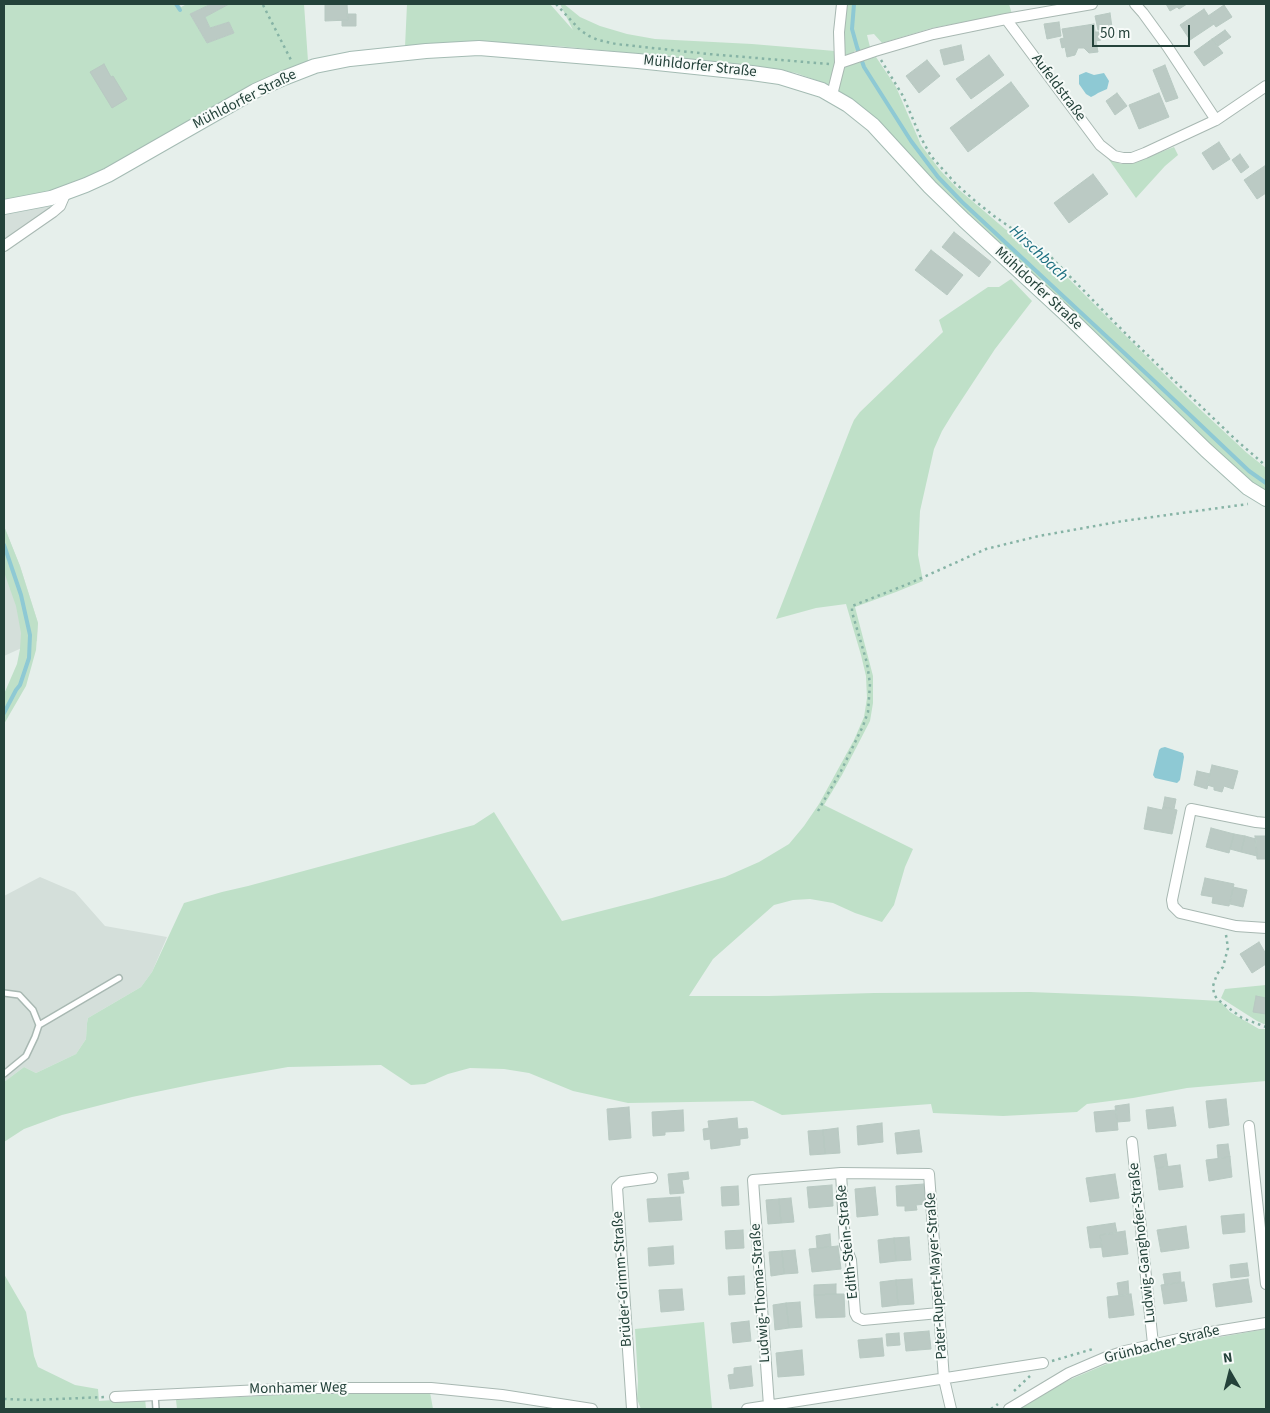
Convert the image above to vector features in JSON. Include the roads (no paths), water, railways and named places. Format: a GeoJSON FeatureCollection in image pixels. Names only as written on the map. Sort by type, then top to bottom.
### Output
{"type":"FeatureCollection","features":[{"type":"Feature","properties":{"kind":"street"},"geometry":{"type":"LineString","coordinates":[[832,95],[840,63],[839,32],[842,4]]}},
{"type":"Feature","properties":{"kind":"street"},"geometry":{"type":"LineString","coordinates":[[840,63],[933,34],[1092,4]]}},
{"type":"Feature","properties":{"kind":"street"},"geometry":{"type":"LineString","coordinates":[[1135,4],[1167,46],[1216,120]]}},
{"type":"Feature","properties":{"kind":"street","name":"Aufeldstraße"},"geometry":{"type":"LineString","coordinates":[[1006,19],[1100,145],[1114,156],[1123,158],[1139,156],[1216,120],[1266,86]]}},
{"type":"Feature","properties":{"kind":"street","name":"Mühldorfer Straße"},"geometry":{"type":"LineString","coordinates":[[4,207],[51,198],[108,175],[255,91],[297,72],[328,63],[388,54],[479,48],[629,60],[752,73],[798,81],[832,95],[873,125],[930,187],[1069,317],[1206,450],[1248,488],[1266,499]]}},
{"type":"Feature","properties":{"kind":"street"},"geometry":{"type":"LineString","coordinates":[[4,246],[60,206],[66,192]]}},
{"type":"Feature","properties":{"kind":"street"},"geometry":{"type":"LineString","coordinates":[[1266,823],[1194,805],[1172,900],[1173,906],[1180,913],[1226,924],[1266,928]]}},
{"type":"Feature","properties":{"kind":"street"},"geometry":{"type":"LineString","coordinates":[[1249,1126],[1266,1284]]}},
{"type":"Feature","properties":{"kind":"street","name":"Ludwig-Ganghofer-Straße"},"geometry":{"type":"LineString","coordinates":[[1132,1142],[1153,1344]]}},
{"type":"Feature","properties":{"kind":"street","name":"Pater-Rupert-Mayer-Straße"},"geometry":{"type":"LineString","coordinates":[[841,1173],[929,1174],[944,1379]]}},
{"type":"Feature","properties":{"kind":"street","name":"Ludwig-Thoma-Straße"},"geometry":{"type":"LineString","coordinates":[[769,1406],[753,1180],[841,1173]]}},
{"type":"Feature","properties":{"kind":"street","name":"Edith-Stein-Straße"},"geometry":{"type":"LineString","coordinates":[[841,1173],[845,1245],[851,1260],[855,1313],[857,1317],[863,1320],[939,1313]]}},
{"type":"Feature","properties":{"kind":"street","name":"Brüder-Grimm-Straße"},"geometry":{"type":"LineString","coordinates":[[632,1409],[617,1187],[622,1182],[652,1178]]}},
{"type":"Feature","properties":{"kind":"street","name":"Grünbacher Straße"},"geometry":{"type":"LineString","coordinates":[[1009,1409],[1078,1369],[1104,1358],[1153,1344],[1266,1323]]}},
{"type":"Feature","properties":{"kind":"street"},"geometry":{"type":"LineString","coordinates":[[748,1409],[782,1406],[1043,1363]]}},
{"type":"Feature","properties":{"kind":"street"},"geometry":{"type":"LineString","coordinates":[[944,1379],[951,1409]]}},
{"type":"Feature","properties":{"kind":"street","name":"Monhamer Weg"},"geometry":{"type":"LineString","coordinates":[[115,1397],[302,1388],[431,1388],[502,1395],[592,1409]]}},
{"type":"Feature","properties":{"kind":"lane"},"geometry":{"type":"LineString","coordinates":[[4,1074],[26,1056],[39,1025],[119,978]]}},
{"type":"Feature","properties":{"kind":"lane"},"geometry":{"type":"LineString","coordinates":[[4,993],[19,995],[33,1010],[39,1025]]}},
{"type":"Feature","properties":{"kind":"lane"},"geometry":{"type":"LineString","coordinates":[[155,1394],[156,1409]]}},
{"type":"Feature","properties":{"kind":"water"},"geometry":{"type":"Polygon","coordinates":[[[1086,72],[1094,75],[1104,73],[1109,81],[1107,89],[1091,97],[1086,94],[1079,84],[1079,75],[1086,72]]]}},
{"type":"Feature","properties":{"kind":"water"},"geometry":{"type":"Polygon","coordinates":[[[1165,747],[1183,753],[1180,780],[1177,783],[1155,778],[1153,775],[1159,750],[1165,747]]]}},
{"type":"Feature","properties":{"kind":"waterway"},"geometry":{"type":"LineString","coordinates":[[176,4],[180,10]]}},
{"type":"Feature","properties":{"kind":"waterway","name":"Hirschbach"},"geometry":{"type":"LineString","coordinates":[[854,4],[852,29],[864,67],[911,141],[938,177],[962,202],[1249,471],[1266,483]]}},
{"type":"Feature","properties":{"kind":"waterway"},"geometry":{"type":"LineString","coordinates":[[4,545],[21,595],[30,635],[29,658],[20,685],[4,713]]}}]}
